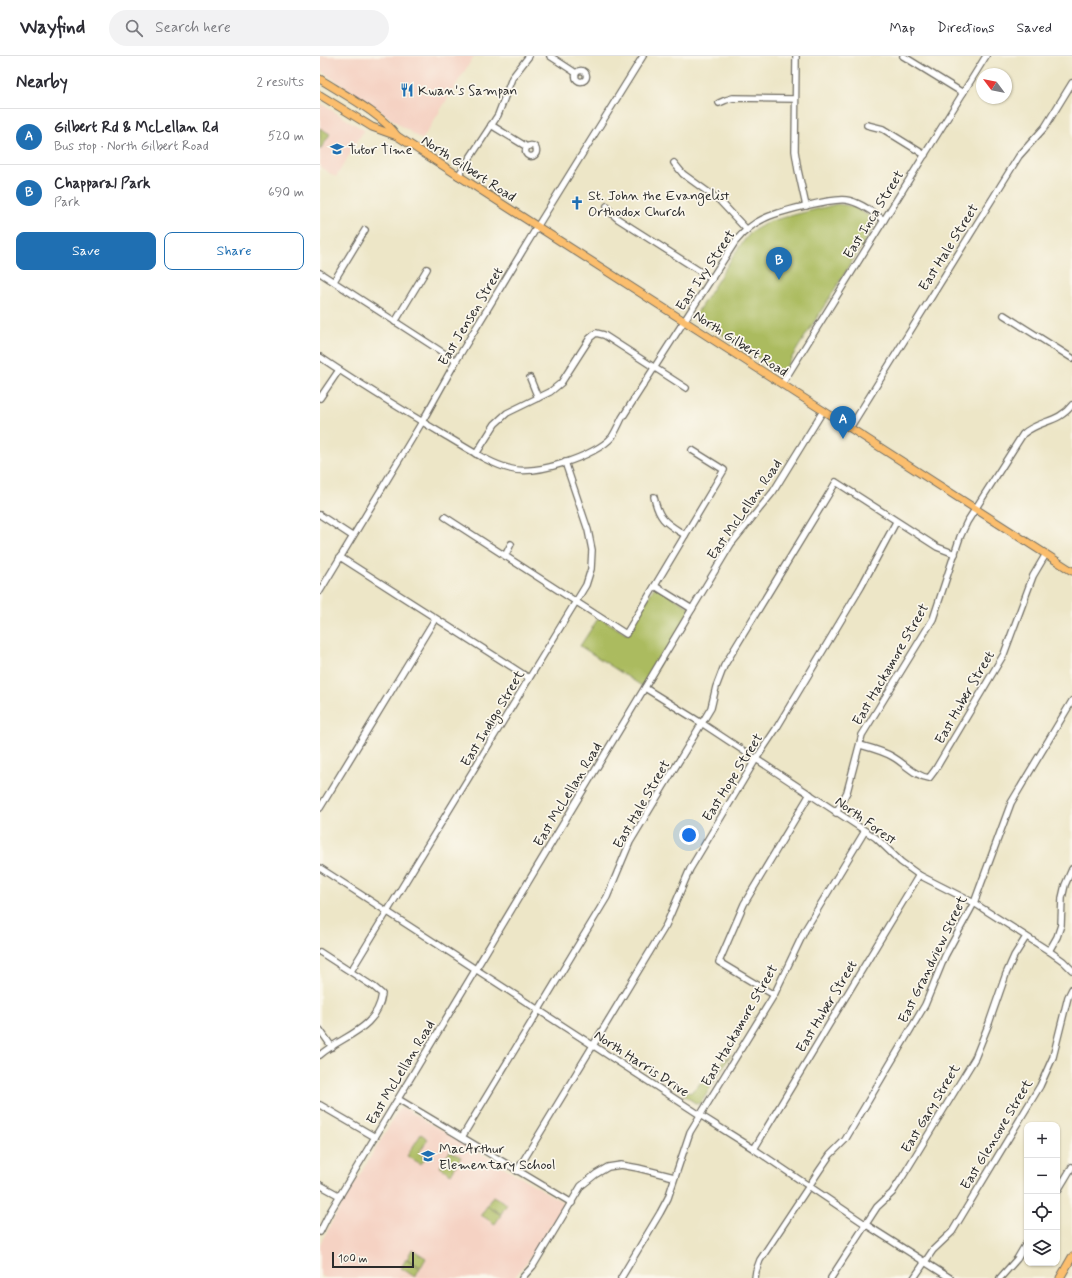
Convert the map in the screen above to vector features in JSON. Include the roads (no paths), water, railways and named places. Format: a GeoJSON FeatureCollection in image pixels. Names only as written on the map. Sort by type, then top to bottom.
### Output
{"type":"FeatureCollection","features":[{"type":"Feature","properties":{"kind":"main road","name":"North Gilbert Road"},"geometry":{"type":"LineString","coordinates":[[320,78],[379,117],[397,136]]}},
{"type":"Feature","properties":{"kind":"main road","name":"North Gilbert Road"},"geometry":{"type":"LineString","coordinates":[[320,95],[372,127],[397,136],[1072,571]]}},
{"type":"Feature","properties":{"kind":"main road"},"geometry":{"type":"LineString","coordinates":[[1060,1278],[1072,1257]]}},
{"type":"Feature","properties":{"kind":"street"},"geometry":{"type":"LineString","coordinates":[[458,176],[492,125],[502,107],[512,78],[529,56]]}},
{"type":"Feature","properties":{"kind":"street"},"geometry":{"type":"LineString","coordinates":[[550,56],[576,73]]}},
{"type":"Feature","properties":{"kind":"street","name":"East Jensen Street"},"geometry":{"type":"LineString","coordinates":[[320,591],[422,422],[456,361],[643,56]]}},
{"type":"Feature","properties":{"kind":"street"},"geometry":{"type":"LineString","coordinates":[[796,56],[795,151],[806,206]]}},
{"type":"Feature","properties":{"kind":"street"},"geometry":{"type":"LineString","coordinates":[[903,56],[963,93]]}},
{"type":"Feature","properties":{"kind":"street","name":"East Inca Street"},"geometry":{"type":"LineString","coordinates":[[782,384],[986,56]]}},
{"type":"Feature","properties":{"kind":"street","name":"East Hale Street"},"geometry":{"type":"LineString","coordinates":[[850,428],[1019,156],[1045,127],[1072,83]]}},
{"type":"Feature","properties":{"kind":"street"},"geometry":{"type":"LineString","coordinates":[[719,103],[733,98],[795,99]]}},
{"type":"Feature","properties":{"kind":"street"},"geometry":{"type":"LineString","coordinates":[[492,125],[526,148]]}},
{"type":"Feature","properties":{"kind":"street"},"geometry":{"type":"LineString","coordinates":[[867,125],[882,129],[924,155]]}},
{"type":"Feature","properties":{"kind":"street"},"geometry":{"type":"LineString","coordinates":[[674,163],[683,174],[720,200],[746,230]]}},
{"type":"Feature","properties":{"kind":"street","name":"East Ivy Street"},"geometry":{"type":"LineString","coordinates":[[320,358],[476,454],[512,470],[540,470],[591,452],[611,437],[712,279],[746,230],[771,215],[834,200],[845,200],[862,205],[884,220]]}},
{"type":"Feature","properties":{"kind":"street"},"geometry":{"type":"LineString","coordinates":[[606,206],[618,219],[712,279]]}},
{"type":"Feature","properties":{"kind":"street"},"geometry":{"type":"LineString","coordinates":[[334,281],[365,230]]}},
{"type":"Feature","properties":{"kind":"street"},"geometry":{"type":"LineString","coordinates":[[395,322],[426,269]]}},
{"type":"Feature","properties":{"kind":"street"},"geometry":{"type":"LineString","coordinates":[[320,273],[456,361]]}},
{"type":"Feature","properties":{"kind":"street"},"geometry":{"type":"LineString","coordinates":[[1004,315],[1072,358]]}},
{"type":"Feature","properties":{"kind":"street"},"geometry":{"type":"LineString","coordinates":[[476,454],[495,424],[506,413],[550,392],[561,383],[590,338],[596,332],[604,335],[686,388]]}},
{"type":"Feature","properties":{"kind":"street"},"geometry":{"type":"LineString","coordinates":[[320,398],[339,370]]}},
{"type":"Feature","properties":{"kind":"street"},"geometry":{"type":"LineString","coordinates":[[530,378],[538,398]]}},
{"type":"Feature","properties":{"kind":"street","name":"East Hackamore Street"},"geometry":{"type":"LineString","coordinates":[[836,812],[847,792],[862,735],[933,619],[962,532],[1023,434],[1033,427],[1060,417],[1072,405]]}},
{"type":"Feature","properties":{"kind":"street","name":"East McLellan Road"},"geometry":{"type":"LineString","coordinates":[[320,1232],[375,1137],[731,544],[773,492],[823,411]]}},
{"type":"Feature","properties":{"kind":"street"},"geometry":{"type":"LineString","coordinates":[[445,517],[626,634],[724,470],[692,450]]}},
{"type":"Feature","properties":{"kind":"street","name":"East Indigo Street"},"geometry":{"type":"LineString","coordinates":[[351,971],[586,585],[591,569],[592,550],[588,530],[565,462]]}},
{"type":"Feature","properties":{"kind":"street","name":"East Hale Street"},"geometry":{"type":"LineString","coordinates":[[462,1137],[607,897],[630,842],[703,724],[711,708],[716,687],[724,666],[836,482],[896,522]]}},
{"type":"Feature","properties":{"kind":"street"},"geometry":{"type":"LineString","coordinates":[[654,497],[661,519],[685,535]]}},
{"type":"Feature","properties":{"kind":"street"},"geometry":{"type":"LineString","coordinates":[[320,515],[352,536]]}},
{"type":"Feature","properties":{"kind":"street"},"geometry":{"type":"LineString","coordinates":[[896,522],[937,547],[955,554]]}},
{"type":"Feature","properties":{"kind":"street","name":"East Hope Street"},"geometry":{"type":"LineString","coordinates":[[517,1171],[666,925],[690,869],[857,594],[896,522]]}},
{"type":"Feature","properties":{"kind":"street"},"geometry":{"type":"LineString","coordinates":[[505,556],[511,544]]}},
{"type":"Feature","properties":{"kind":"street","name":"East Huber Street"},"geometry":{"type":"LineString","coordinates":[[860,745],[894,757],[918,774],[929,778],[936,770],[1004,654],[1033,576],[1046,554]]}},
{"type":"Feature","properties":{"kind":"street"},"geometry":{"type":"LineString","coordinates":[[340,557],[435,619],[530,678]]}},
{"type":"Feature","properties":{"kind":"street"},"geometry":{"type":"LineString","coordinates":[[655,586],[692,609]]}},
{"type":"Feature","properties":{"kind":"street"},"geometry":{"type":"LineString","coordinates":[[320,808],[435,619]]}},
{"type":"Feature","properties":{"kind":"street","name":"North Forest"},"geometry":{"type":"LineString","coordinates":[[645,688],[703,724],[876,838],[900,862],[919,875],[974,903],[1049,951],[1063,961],[1072,970]]}},
{"type":"Feature","properties":{"kind":"street","name":"East Grandview Street"},"geometry":{"type":"LineString","coordinates":[[755,1278],[760,1260],[830,1155],[845,1140],[925,1005],[945,956],[974,903],[1011,803],[1072,701]]}},
{"type":"Feature","properties":{"kind":"street"},"geometry":{"type":"LineString","coordinates":[[774,995],[719,962],[744,904],[810,794]]}},
{"type":"Feature","properties":{"kind":"street","name":"East Hackamore Street"},"geometry":{"type":"LineString","coordinates":[[621,1278],[668,1198],[690,1132],[774,995],[805,930],[865,831]]}},
{"type":"Feature","properties":{"kind":"street","name":"North Harris Drive"},"geometry":{"type":"LineString","coordinates":[[320,868],[538,1011],[594,1045],[700,1115],[754,1148],[865,1224],[950,1278]]}},
{"type":"Feature","properties":{"kind":"street"},"geometry":{"type":"LineString","coordinates":[[1049,951],[1061,925],[1062,898],[1065,885],[1072,869]]}},
{"type":"Feature","properties":{"kind":"street","name":"East Huber Street"},"geometry":{"type":"LineString","coordinates":[[754,1148],[919,875]]}},
{"type":"Feature","properties":{"kind":"street","name":"East Gary Street"},"geometry":{"type":"LineString","coordinates":[[831,1278],[877,1207],[892,1193],[975,1058],[1006,974],[1026,937]]}},
{"type":"Feature","properties":{"kind":"street"},"geometry":{"type":"LineString","coordinates":[[320,952],[351,971],[382,994],[381,1002],[370,1021],[361,1029],[320,1055]]}},
{"type":"Feature","properties":{"kind":"street","name":"East Glencove Street"},"geometry":{"type":"LineString","coordinates":[[914,1278],[933,1250],[952,1232],[1040,1086],[1052,1057],[1068,997],[1072,989]]}},
{"type":"Feature","properties":{"kind":"street"},"geometry":{"type":"LineString","coordinates":[[320,1030],[332,1047]]}},
{"type":"Feature","properties":{"kind":"street"},"geometry":{"type":"LineString","coordinates":[[398,1099],[572,1203]]}},
{"type":"Feature","properties":{"kind":"street"},"geometry":{"type":"LineString","coordinates":[[320,1105],[375,1137]]}},
{"type":"Feature","properties":{"kind":"street"},"geometry":{"type":"LineString","coordinates":[[522,1278],[533,1266],[581,1186],[596,1174],[608,1167],[621,1165],[674,1177]]}},
{"type":"Feature","properties":{"kind":"street"},"geometry":{"type":"LineString","coordinates":[[1060,1187],[1072,1167]]}},
{"type":"Feature","properties":{"kind":"street"},"geometry":{"type":"LineString","coordinates":[[320,1185],[340,1196]]}},
{"type":"Feature","properties":{"kind":"street"},"geometry":{"type":"LineString","coordinates":[[1000,1278],[1017,1259],[1024,1247]]}},
{"type":"Feature","properties":{"kind":"place","name":"Kwan's Sampan"},"geometry":{"type":"Point","coordinates":[407,90]}},
{"type":"Feature","properties":{"kind":"place","name":"Tutor Time"},"geometry":{"type":"Point","coordinates":[337,149]}},
{"type":"Feature","properties":{"kind":"place","name":"St. John the Evangelist Orthodox Church"},"geometry":{"type":"Point","coordinates":[577,203]}},
{"type":"Feature","properties":{"kind":"place","name":"Chapparal Park"},"geometry":{"type":"Point","coordinates":[779,280]}},
{"type":"Feature","properties":{"kind":"place","name":"Gilbert Rd & McLellan Rd"},"geometry":{"type":"Point","coordinates":[843,439]}},
{"type":"Feature","properties":{"kind":"place","name":"MacArthur Elementary School"},"geometry":{"type":"Point","coordinates":[428,1156]}}]}
